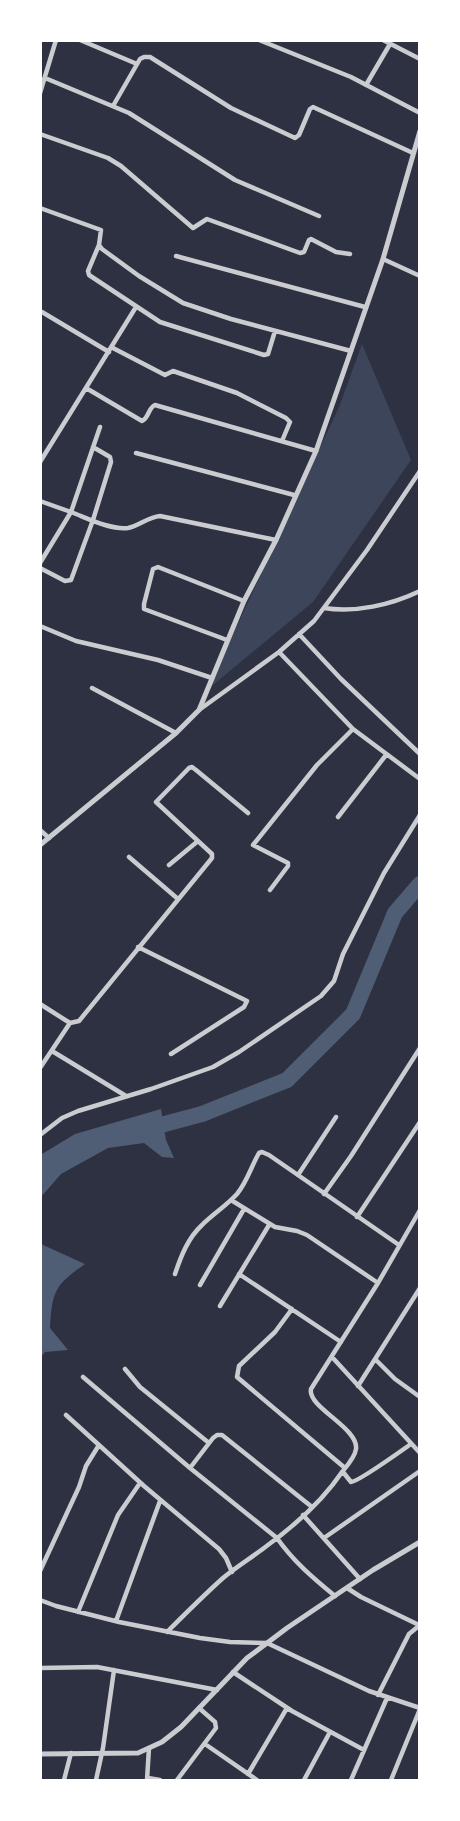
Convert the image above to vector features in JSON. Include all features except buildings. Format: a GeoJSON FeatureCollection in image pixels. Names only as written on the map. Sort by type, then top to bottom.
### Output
{"type":"FeatureCollection","features":[{"type":"Feature","properties":{"kind":"street"},"geometry":{"type":"LineString","coordinates":[[40,93],[56,40]]}},
{"type":"Feature","properties":{"kind":"street"},"geometry":{"type":"LineString","coordinates":[[80,40],[137,64]]}},
{"type":"Feature","properties":{"kind":"street"},"geometry":{"type":"LineString","coordinates":[[260,40],[366,85],[420,113]]}},
{"type":"Feature","properties":{"kind":"street"},"geometry":{"type":"LineString","coordinates":[[383,40],[420,59]]}},
{"type":"Feature","properties":{"kind":"street"},"geometry":{"type":"LineString","coordinates":[[366,85],[390,44]]}},
{"type":"Feature","properties":{"kind":"street"},"geometry":{"type":"LineString","coordinates":[[113,106],[137,64],[144,57],[150,57],[231,108],[295,138],[299,135],[313,107],[413,153]]}},
{"type":"Feature","properties":{"kind":"street"},"geometry":{"type":"LineString","coordinates":[[45,78],[129,113],[235,180],[319,216]]}},
{"type":"Feature","properties":{"kind":"street"},"geometry":{"type":"LineString","coordinates":[[40,134],[108,158],[121,166],[193,228],[207,219],[300,253],[304,252],[311,238],[336,252],[350,254]]}},
{"type":"Feature","properties":{"kind":"street"},"geometry":{"type":"LineString","coordinates":[[199,710],[244,601],[276,540],[294,495],[316,451],[383,259],[419,135]]}},
{"type":"Feature","properties":{"kind":"street"},"geometry":{"type":"LineString","coordinates":[[40,208],[102,232],[88,274],[160,322],[264,355],[269,352],[275,331]]}},
{"type":"Feature","properties":{"kind":"street"},"geometry":{"type":"LineString","coordinates":[[99,245],[139,276],[183,303],[205,312],[351,351]]}},
{"type":"Feature","properties":{"kind":"street"},"geometry":{"type":"LineString","coordinates":[[176,256],[365,307]]}},
{"type":"Feature","properties":{"kind":"street"},"geometry":{"type":"LineString","coordinates":[[383,259],[420,276]]}},
{"type":"Feature","properties":{"kind":"street"},"geometry":{"type":"LineString","coordinates":[[40,462],[136,308]]}},
{"type":"Feature","properties":{"kind":"street"},"geometry":{"type":"LineString","coordinates":[[42,312],[110,349],[165,375],[173,371],[223,388],[286,418],[290,422],[282,441]]}},
{"type":"Feature","properties":{"kind":"street"},"geometry":{"type":"LineString","coordinates":[[86,388],[142,421],[146,419],[151,407],[155,405],[316,451]]}},
{"type":"Feature","properties":{"kind":"street"},"geometry":{"type":"LineString","coordinates":[[93,447],[111,459],[93,520],[70,581],[65,581],[40,565],[71,512],[93,447],[100,427]]}},
{"type":"Feature","properties":{"kind":"street"},"geometry":{"type":"LineString","coordinates":[[136,453],[294,495]]}},
{"type":"Feature","properties":{"kind":"street"},"geometry":{"type":"LineString","coordinates":[[40,845],[176,733],[199,710],[279,652],[299,634],[324,608],[367,550],[420,471]]}},
{"type":"Feature","properties":{"kind":"street"},"geometry":{"type":"LineString","coordinates":[[40,501],[115,527],[127,528],[152,517],[166,516],[276,540]]}},
{"type":"Feature","properties":{"kind":"street"},"geometry":{"type":"LineString","coordinates":[[227,640],[144,609],[153,569],[158,567],[244,601]]}},
{"type":"Feature","properties":{"kind":"street"},"geometry":{"type":"LineString","coordinates":[[324,608],[351,610],[402,598],[420,591]]}},
{"type":"Feature","properties":{"kind":"street"},"geometry":{"type":"LineString","coordinates":[[40,626],[76,641],[158,660],[212,678]]}},
{"type":"Feature","properties":{"kind":"street"},"geometry":{"type":"LineString","coordinates":[[299,634],[341,679],[420,754]]}},
{"type":"Feature","properties":{"kind":"street"},"geometry":{"type":"LineString","coordinates":[[279,652],[353,729],[420,779]]}},
{"type":"Feature","properties":{"kind":"street"},"geometry":{"type":"LineString","coordinates":[[92,688],[176,733]]}},
{"type":"Feature","properties":{"kind":"street"},"geometry":{"type":"LineString","coordinates":[[270,890],[288,863],[253,845],[317,765],[353,729]]}},
{"type":"Feature","properties":{"kind":"street"},"geometry":{"type":"LineString","coordinates":[[338,817],[386,755]]}},
{"type":"Feature","properties":{"kind":"street"},"geometry":{"type":"LineString","coordinates":[[40,1068],[70,1023],[79,1021],[213,856],[156,802],[192,767],[248,813]]}},
{"type":"Feature","properties":{"kind":"street"},"geometry":{"type":"LineString","coordinates":[[40,1135],[62,1118],[194,1075],[228,1059],[309,1005],[329,988],[343,954],[384,873],[420,815]]}},
{"type":"Feature","properties":{"kind":"street"},"geometry":{"type":"LineString","coordinates":[[40,830],[49,838]]}},
{"type":"Feature","properties":{"kind":"street"},"geometry":{"type":"LineString","coordinates":[[169,865],[198,841]]}},
{"type":"Feature","properties":{"kind":"street"},"geometry":{"type":"LineString","coordinates":[[129,857],[178,899]]}},
{"type":"Feature","properties":{"kind":"street"},"geometry":{"type":"LineString","coordinates":[[138,947],[247,1001],[244,1007],[171,1054]]}},
{"type":"Feature","properties":{"kind":"street"},"geometry":{"type":"LineString","coordinates":[[40,1004],[70,1023]]}},
{"type":"Feature","properties":{"kind":"street"},"geometry":{"type":"LineString","coordinates":[[324,1194],[420,1048]]}},
{"type":"Feature","properties":{"kind":"street"},"geometry":{"type":"LineString","coordinates":[[52,1051],[127,1096]]}},
{"type":"Feature","properties":{"kind":"street"},"geometry":{"type":"LineString","coordinates":[[298,1175],[336,1117]]}},
{"type":"Feature","properties":{"kind":"street"},"geometry":{"type":"LineString","coordinates":[[357,1217],[420,1122]]}},
{"type":"Feature","properties":{"kind":"street"},"geometry":{"type":"LineString","coordinates":[[175,1274],[183,1251],[200,1226],[231,1200],[243,1186],[259,1153],[262,1152],[399,1245]]}},
{"type":"Feature","properties":{"kind":"street"},"geometry":{"type":"LineString","coordinates":[[231,1200],[269,1224],[307,1235],[378,1283]]}},
{"type":"Feature","properties":{"kind":"street"},"geometry":{"type":"LineString","coordinates":[[200,1285],[244,1209]]}},
{"type":"Feature","properties":{"kind":"street"},"geometry":{"type":"LineString","coordinates":[[167,1632],[232,1572],[278,1538],[312,1507],[344,1470],[356,1450],[356,1443],[333,1417],[312,1399],[310,1394],[420,1210]]}},
{"type":"Feature","properties":{"kind":"street"},"geometry":{"type":"LineString","coordinates":[[220,1306],[269,1224]]}},
{"type":"Feature","properties":{"kind":"street"},"geometry":{"type":"LineString","coordinates":[[239,1274],[341,1342]]}},
{"type":"Feature","properties":{"kind":"street"},"geometry":{"type":"LineString","coordinates":[[358,1386],[420,1288]]}},
{"type":"Feature","properties":{"kind":"street"},"geometry":{"type":"LineString","coordinates":[[292,1309],[275,1332],[239,1366],[237,1377],[344,1470],[351,1482],[357,1482],[385,1460],[411,1444]]}},
{"type":"Feature","properties":{"kind":"street"},"geometry":{"type":"LineString","coordinates":[[332,1357],[420,1453]]}},
{"type":"Feature","properties":{"kind":"street"},"geometry":{"type":"LineString","coordinates":[[376,1360],[395,1379],[420,1397]]}},
{"type":"Feature","properties":{"kind":"street"},"geometry":{"type":"LineString","coordinates":[[125,1369],[140,1387],[209,1443]]}},
{"type":"Feature","properties":{"kind":"street"},"geometry":{"type":"LineString","coordinates":[[83,1377],[190,1468],[278,1538],[287,1552],[309,1575],[335,1596]]}},
{"type":"Feature","properties":{"kind":"street"},"geometry":{"type":"LineString","coordinates":[[66,1415],[160,1501],[223,1553],[232,1572]]}},
{"type":"Feature","properties":{"kind":"street"},"geometry":{"type":"LineString","coordinates":[[190,1468],[209,1443],[217,1435],[222,1435],[312,1507]]}},
{"type":"Feature","properties":{"kind":"street"},"geometry":{"type":"LineString","coordinates":[[40,1571],[79,1487],[86,1466],[99,1445]]}},
{"type":"Feature","properties":{"kind":"street"},"geometry":{"type":"LineString","coordinates":[[324,1538],[420,1471]]}},
{"type":"Feature","properties":{"kind":"street"},"geometry":{"type":"LineString","coordinates":[[78,1612],[118,1515],[140,1483]]}},
{"type":"Feature","properties":{"kind":"street"},"geometry":{"type":"LineString","coordinates":[[116,1621],[160,1501]]}},
{"type":"Feature","properties":{"kind":"street"},"geometry":{"type":"LineString","coordinates":[[303,1515],[360,1579]]}},
{"type":"Feature","properties":{"kind":"street"},"geometry":{"type":"LineString","coordinates":[[40,1754],[138,1753],[162,1742],[181,1727],[247,1658],[347,1587],[420,1542]]}},
{"type":"Feature","properties":{"kind":"street"},"geometry":{"type":"LineString","coordinates":[[347,1587],[361,1597],[419,1625],[409,1634],[378,1695]]}},
{"type":"Feature","properties":{"kind":"street"},"geometry":{"type":"LineString","coordinates":[[40,1600],[78,1612],[167,1632],[230,1642],[267,1643],[378,1695],[420,1709],[391,1780]]}},
{"type":"Feature","properties":{"kind":"street"},"geometry":{"type":"LineString","coordinates":[[40,1668],[88,1666],[217,1690]]}},
{"type":"Feature","properties":{"kind":"street"},"geometry":{"type":"LineString","coordinates":[[96,1780],[114,1670]]}},
{"type":"Feature","properties":{"kind":"street"},"geometry":{"type":"LineString","coordinates":[[233,1672],[287,1708],[364,1750]]}},
{"type":"Feature","properties":{"kind":"street"},"geometry":{"type":"LineString","coordinates":[[351,1780],[387,1698]]}},
{"type":"Feature","properties":{"kind":"street"},"geometry":{"type":"LineString","coordinates":[[177,1780],[213,1735],[216,1725],[199,1708]]}},
{"type":"Feature","properties":{"kind":"street"},"geometry":{"type":"LineString","coordinates":[[248,1774],[287,1708]]}},
{"type":"Feature","properties":{"kind":"street"},"geometry":{"type":"LineString","coordinates":[[304,1780],[330,1732]]}},
{"type":"Feature","properties":{"kind":"street"},"geometry":{"type":"LineString","coordinates":[[206,1744],[257,1780]]}},
{"type":"Feature","properties":{"kind":"street"},"geometry":{"type":"LineString","coordinates":[[148,1748],[147,1779],[160,1780]]}},
{"type":"Feature","properties":{"kind":"street"},"geometry":{"type":"LineString","coordinates":[[64,1780],[71,1753]]}},
{"type":"Feature","properties":{"kind":"shaded area"},"geometry":{"type":"Polygon","coordinates":[[[362,344],[411,460],[313,602],[207,690],[339,407],[362,344]]]}},
{"type":"Feature","properties":{"kind":"shaded area"},"geometry":{"type":"Polygon","coordinates":[[[161,1109],[166,1140],[174,1158],[162,1157],[144,1143],[108,1148],[61,1174],[41,1197],[42,1154],[75,1134],[161,1109]]]}},
{"type":"Feature","properties":{"kind":"shaded area"},"geometry":{"type":"Polygon","coordinates":[[[41,1244],[85,1264],[61,1284],[52,1305],[50,1328],[68,1350],[45,1352],[41,1357],[41,1244]]]}},
{"type":"Feature","properties":{"kind":"waterway"},"geometry":{"type":"LineString","coordinates":[[142,1130],[202,1114],[287,1080],[353,1014],[395,913],[420,884]]}}]}
